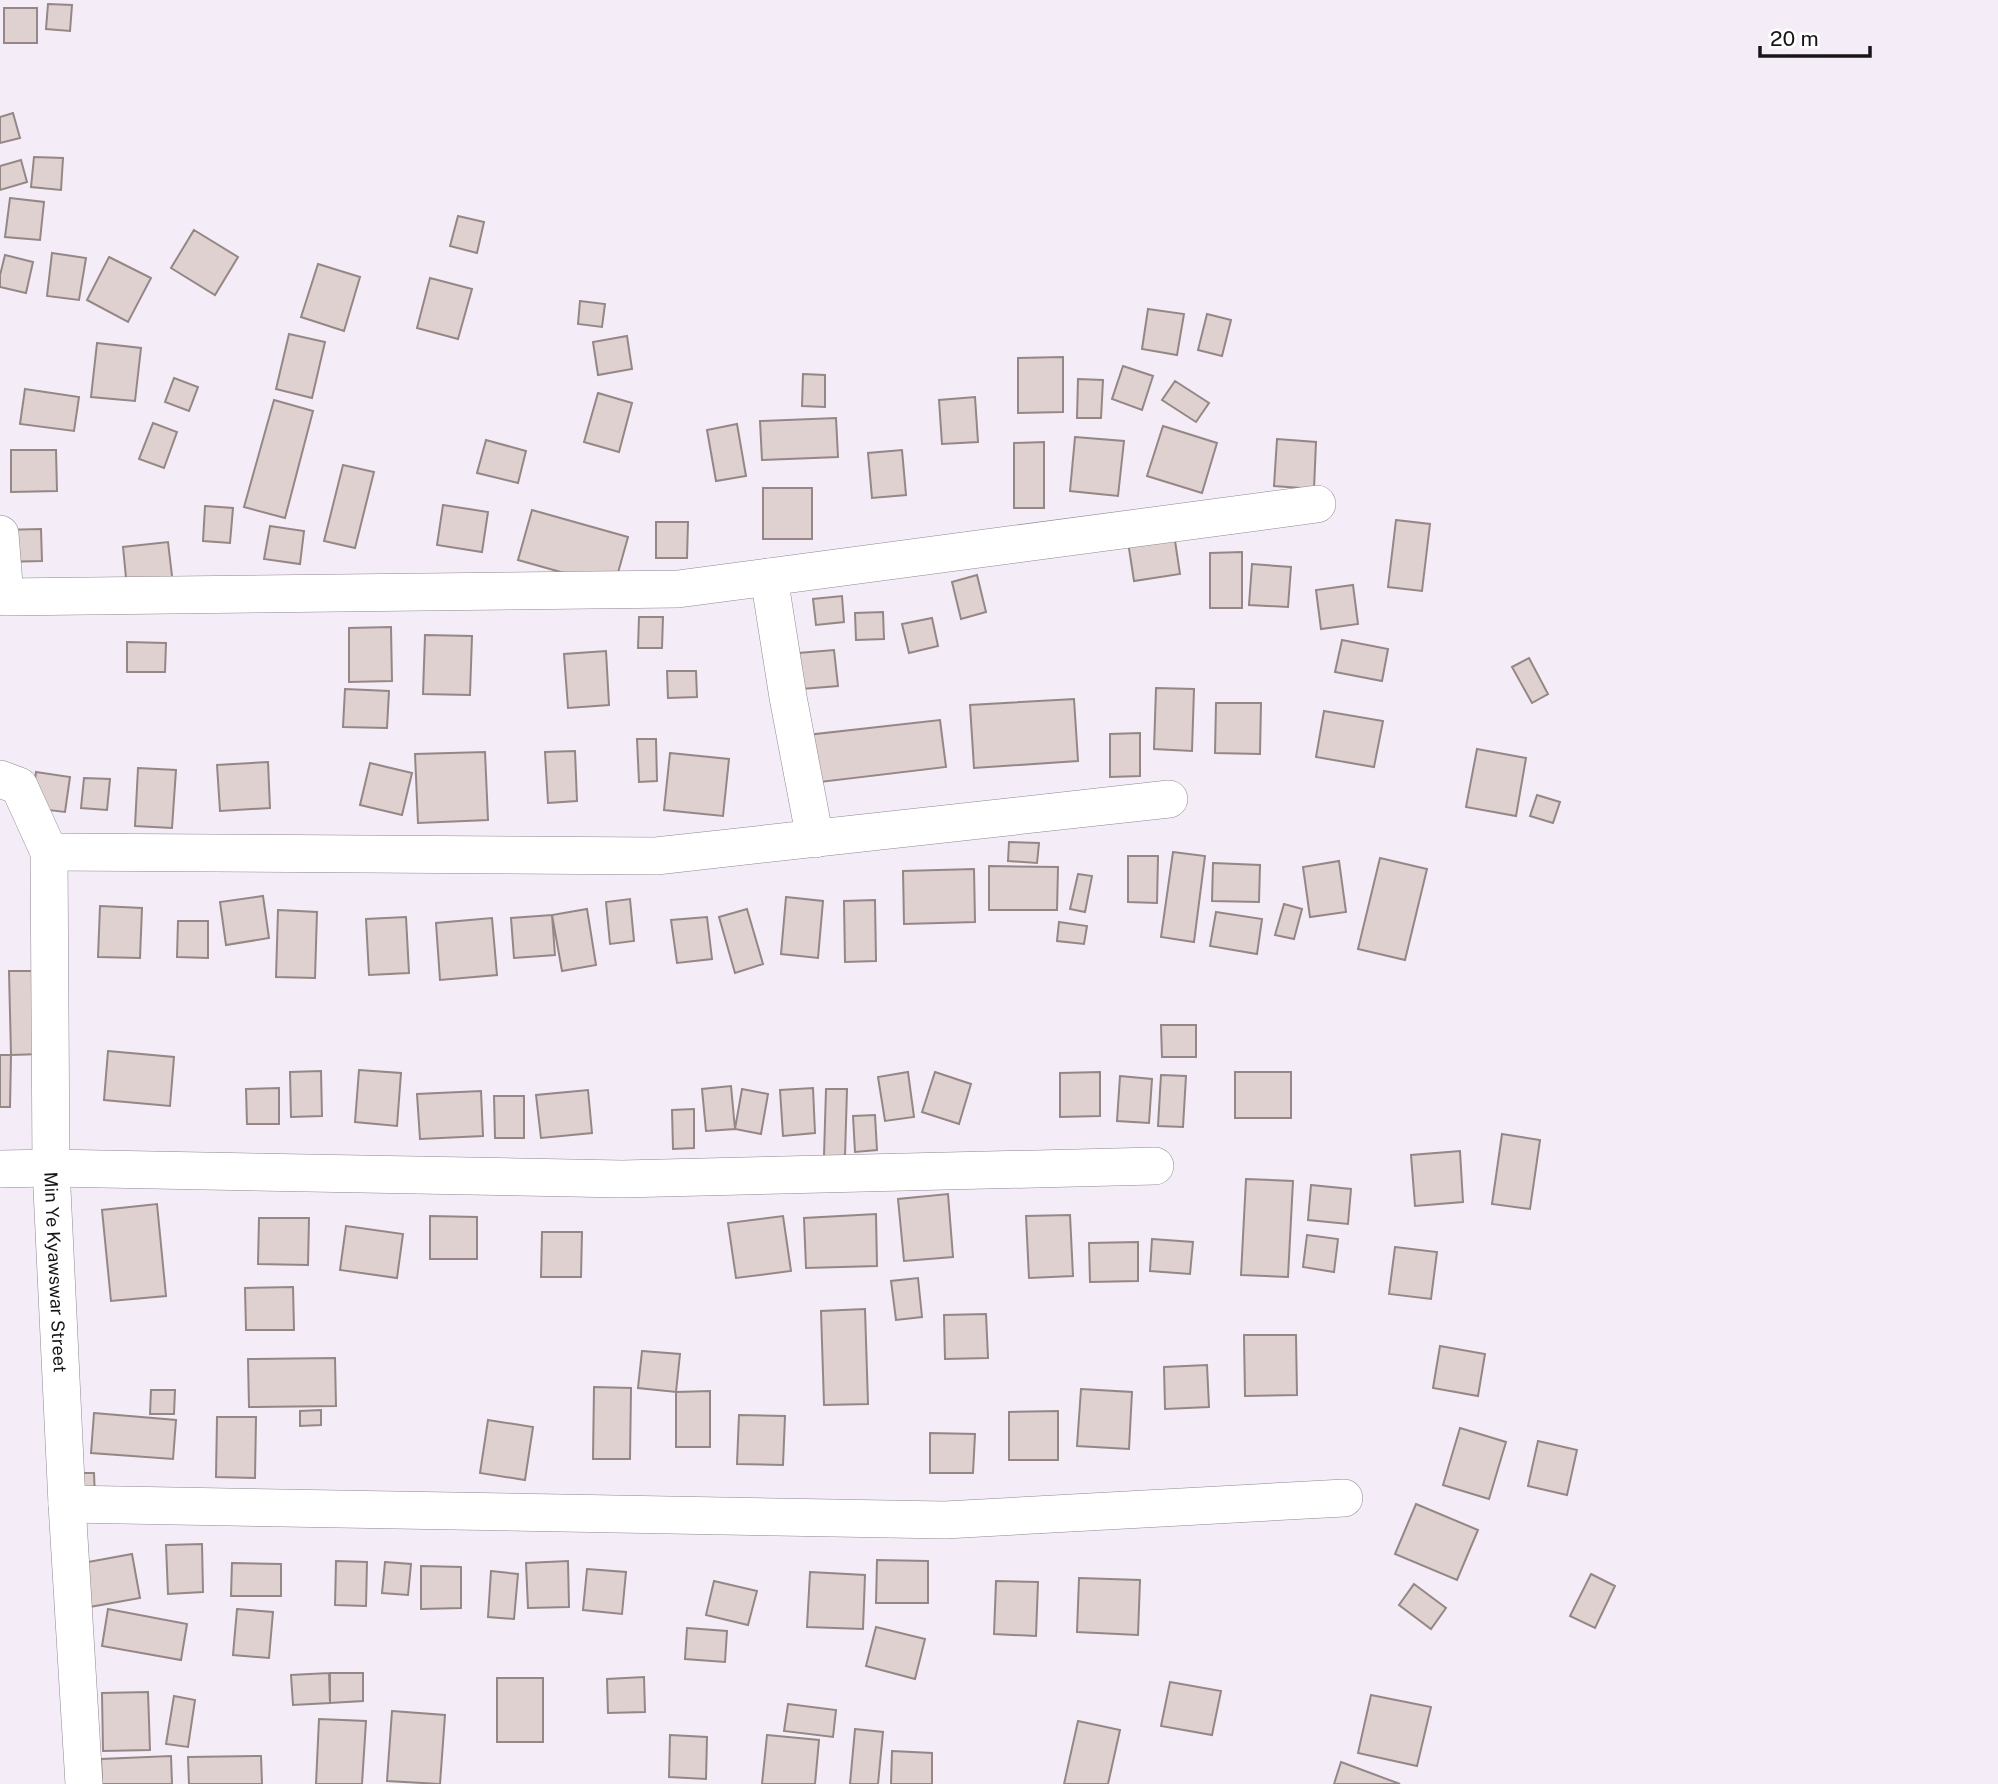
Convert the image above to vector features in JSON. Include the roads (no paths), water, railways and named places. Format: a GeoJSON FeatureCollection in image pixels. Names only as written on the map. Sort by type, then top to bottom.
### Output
{"type":"FeatureCollection","features":[{"type":"Feature","properties":{"kind":"street"},"geometry":{"type":"LineString","coordinates":[[0,534],[5,597],[678,589],[1317,504]]}},
{"type":"Feature","properties":{"kind":"street"},"geometry":{"type":"LineString","coordinates":[[769,577],[815,839]]}},
{"type":"Feature","properties":{"kind":"street","name":"Min Ye Kyawswar Street"},"geometry":{"type":"LineString","coordinates":[[0,779],[19,786],[49,852],[51,1168],[84,1784]]}},
{"type":"Feature","properties":{"kind":"street"},"geometry":{"type":"LineString","coordinates":[[49,852],[656,856],[1169,799]]}},
{"type":"Feature","properties":{"kind":"street"},"geometry":{"type":"LineString","coordinates":[[0,1169],[622,1179],[1154,1166]]}},
{"type":"Feature","properties":{"kind":"street"},"geometry":{"type":"LineString","coordinates":[[67,1504],[945,1520],[1344,1498]]}}]}
